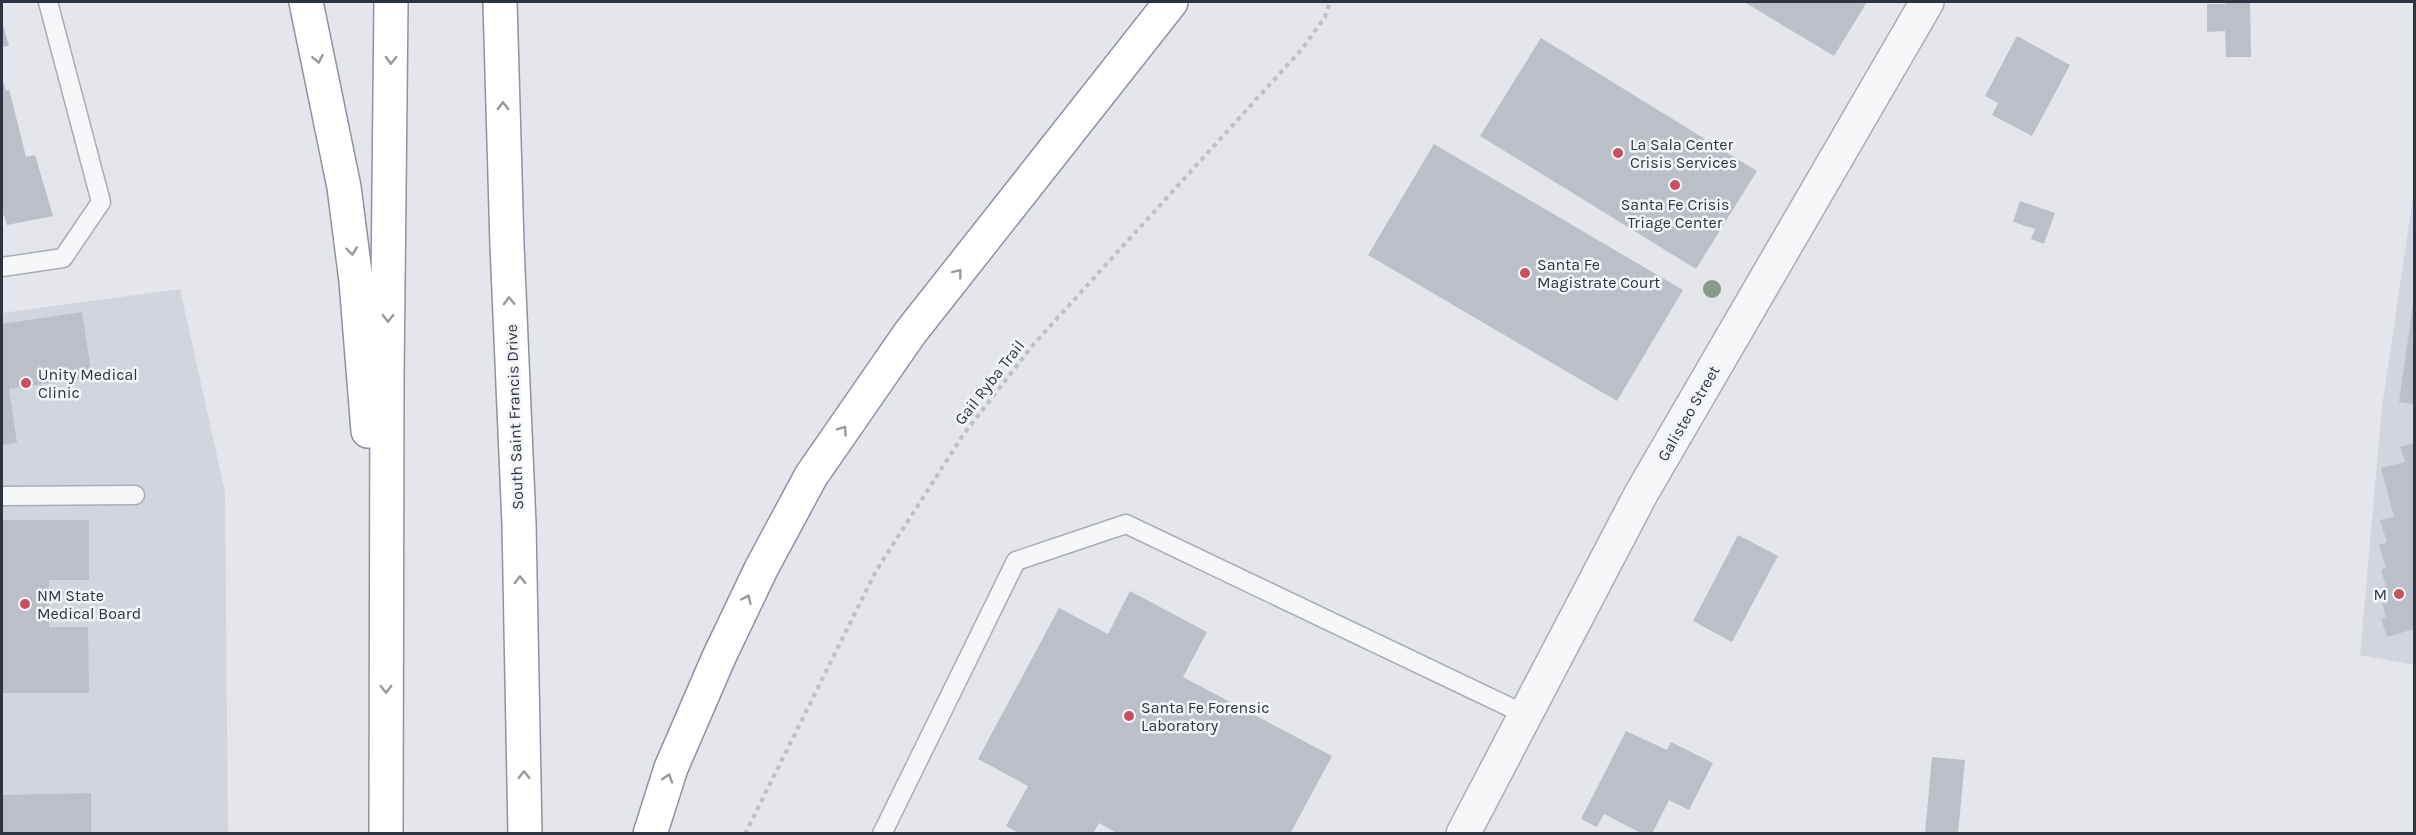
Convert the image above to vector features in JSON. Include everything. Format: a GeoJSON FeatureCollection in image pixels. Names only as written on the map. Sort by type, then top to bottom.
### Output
{"type":"FeatureCollection","features":[{"type":"Feature","properties":{"kind":"highway"},"geometry":{"type":"LineString","coordinates":[[306,2],[344,187],[356,281],[386,630]]}},
{"type":"Feature","properties":{"kind":"highway"},"geometry":{"type":"LineString","coordinates":[[386,834],[391,2]]}},
{"type":"Feature","properties":{"kind":"highway","name":"South Saint Francis Drive"},"geometry":{"type":"LineString","coordinates":[[500,2],[507,245],[519,524],[525,834]]}},
{"type":"Feature","properties":{"kind":"highway"},"geometry":{"type":"LineString","coordinates":[[650,834],[671,768],[719,657],[761,568],[811,476],[910,333],[1171,2]]}},
{"type":"Feature","properties":{"kind":"street","name":"Galisteo Street"},"geometry":{"type":"LineString","coordinates":[[1463,834],[1641,494],[1927,2]]}},
{"type":"Feature","properties":{"kind":"lane"},"geometry":{"type":"LineString","coordinates":[[2,267],[63,258],[101,202],[48,2]]}},
{"type":"Feature","properties":{"kind":"lane"},"geometry":{"type":"LineString","coordinates":[[2,496],[135,495]]}},
{"type":"Feature","properties":{"kind":"lane"},"geometry":{"type":"LineString","coordinates":[[882,834],[1016,561],[1126,524],[1526,715]]}},
{"type":"Feature","properties":{"kind":"path","name":"Gail Ryba Trail"},"geometry":{"type":"LineString","coordinates":[[745,834],[876,570],[963,435],[1033,345],[1302,49],[1325,17],[1330,2]]}},
{"type":"Feature","properties":{"kind":"shaded area"},"geometry":{"type":"Polygon","coordinates":[[[2414,190],[2414,665],[2360,655],[2382,407],[2414,190]]]}},
{"type":"Feature","properties":{"kind":"shaded area"},"geometry":{"type":"Polygon","coordinates":[[[180,289],[225,492],[228,833],[2,833],[2,313],[180,289]]]}},
{"type":"Feature","properties":{"kind":"building"},"geometry":{"type":"Polygon","coordinates":[[[1744,2],[1867,2],[1834,56],[1744,2]]]}},
{"type":"Feature","properties":{"kind":"building"},"geometry":{"type":"Polygon","coordinates":[[[2225,2],[2250,2],[2251,57],[2226,57],[2225,31],[2207,32],[2207,4],[2225,4],[2225,2]]]}},
{"type":"Feature","properties":{"kind":"building"},"geometry":{"type":"Polygon","coordinates":[[[2,21],[9,46],[2,47],[2,21]]]}},
{"type":"Feature","properties":{"kind":"building"},"geometry":{"type":"Polygon","coordinates":[[[2017,36],[2070,65],[2032,136],[1992,115],[1998,103],[1985,96],[2017,36]]]}},
{"type":"Feature","properties":{"kind":"building","name":"La Sala Center Crisis Services"},"geometry":{"type":"Polygon","coordinates":[[[1541,38],[1757,171],[1696,269],[1480,136],[1541,38]]]}},
{"type":"Feature","properties":{"kind":"building"},"geometry":{"type":"Polygon","coordinates":[[[2,77],[6,91],[9,89],[26,157],[35,155],[53,216],[7,225],[4,215],[2,216],[2,77]]]}},
{"type":"Feature","properties":{"kind":"building","name":"Santa Fe Magistrate Court"},"geometry":{"type":"Polygon","coordinates":[[[1434,144],[1683,290],[1617,401],[1368,255],[1434,144]]]}},
{"type":"Feature","properties":{"kind":"building"},"geometry":{"type":"Polygon","coordinates":[[[2020,201],[2055,213],[2044,244],[2031,239],[2035,229],[2013,222],[2020,201]]]}},
{"type":"Feature","properties":{"kind":"building"},"geometry":{"type":"Polygon","coordinates":[[[2414,304],[2414,404],[2399,402],[2414,304]]]}},
{"type":"Feature","properties":{"kind":"building","name":"Unity Medical Clinic"},"geometry":{"type":"Polygon","coordinates":[[[82,312],[92,377],[9,389],[17,443],[2,445],[2,324],[82,312]]]}},
{"type":"Feature","properties":{"kind":"building"},"geometry":{"type":"Polygon","coordinates":[[[2414,443],[2414,629],[2387,637],[2381,618],[2386,617],[2382,603],[2386,601],[2381,587],[2386,586],[2381,570],[2386,568],[2379,545],[2387,542],[2380,520],[2394,517],[2381,468],[2405,462],[2400,447],[2414,443]]]}},
{"type":"Feature","properties":{"kind":"building","name":"NM State Medical Board"},"geometry":{"type":"Polygon","coordinates":[[[2,520],[89,520],[89,580],[49,580],[49,627],[88,627],[89,693],[2,693],[2,520]]]}},
{"type":"Feature","properties":{"kind":"building"},"geometry":{"type":"Polygon","coordinates":[[[1738,535],[1778,556],[1732,642],[1693,621],[1738,535]]]}},
{"type":"Feature","properties":{"kind":"building","name":"Santa Fe Forensic Laboratory"},"geometry":{"type":"Polygon","coordinates":[[[1130,591],[1207,632],[1183,677],[1332,756],[1290,834],[1118,834],[1099,823],[1093,834],[1020,834],[1006,826],[1028,786],[978,759],[1059,608],[1108,634],[1130,591]]]}},
{"type":"Feature","properties":{"kind":"building"},"geometry":{"type":"Polygon","coordinates":[[[1626,731],[1667,750],[1671,742],[1713,763],[1689,810],[1669,800],[1652,834],[1643,834],[1604,814],[1597,827],[1581,819],[1626,731]]]}},
{"type":"Feature","properties":{"kind":"building"},"geometry":{"type":"Polygon","coordinates":[[[1932,757],[1965,760],[1958,834],[1925,834],[1932,757]]]}},
{"type":"Feature","properties":{"kind":"building"},"geometry":{"type":"Polygon","coordinates":[[[91,793],[91,834],[2,834],[2,795],[91,793]]]}},
{"type":"Feature","properties":{"kind":"place","name":"La Sala Center Crisis Services"},"geometry":{"type":"Point","coordinates":[1618,153]}},
{"type":"Feature","properties":{"kind":"place","name":"Santa Fe Crisis Triage Center"},"geometry":{"type":"Point","coordinates":[1675,185]}},
{"type":"Feature","properties":{"kind":"place","name":"Santa Fe Magistrate Court"},"geometry":{"type":"Point","coordinates":[1525,273]}},
{"type":"Feature","properties":{"kind":"place","name":"Unity Medical Clinic"},"geometry":{"type":"Point","coordinates":[26,383]}},
{"type":"Feature","properties":{"kind":"place","name":"M"},"geometry":{"type":"Point","coordinates":[2399,594]}},
{"type":"Feature","properties":{"kind":"place","name":"NM State Medical Board"},"geometry":{"type":"Point","coordinates":[25,604]}},
{"type":"Feature","properties":{"kind":"place","name":"Santa Fe Forensic Laboratory"},"geometry":{"type":"Point","coordinates":[1129,716]}}]}
